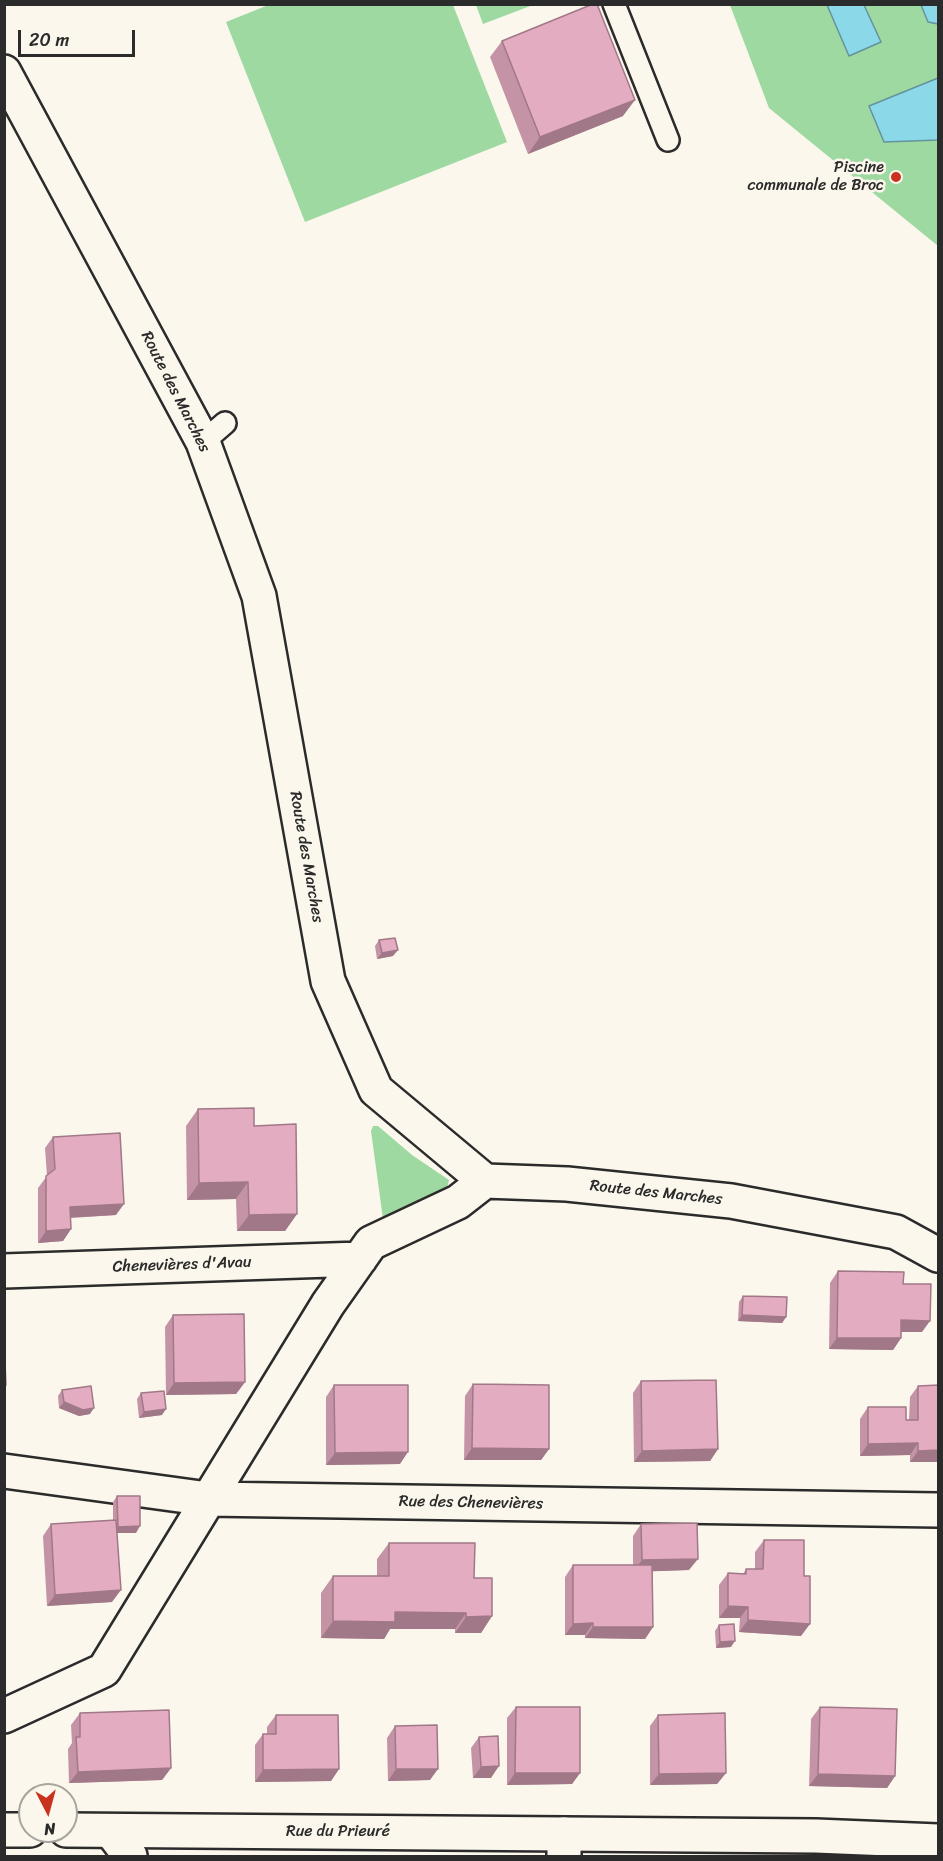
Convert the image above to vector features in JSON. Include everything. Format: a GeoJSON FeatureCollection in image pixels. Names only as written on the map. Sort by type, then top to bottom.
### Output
{"type":"FeatureCollection","features":[{"type":"Feature","properties":{"kind":"street","name":"Route des Marches"},"geometry":{"type":"LineString","coordinates":[[4,72],[214,432],[259,596],[328,981],[376,1090],[485,1181],[567,1184],[731,1201],[896,1232],[939,1255]]}},
{"type":"Feature","properties":{"kind":"street"},"geometry":{"type":"LineString","coordinates":[[4,1716],[104,1670],[328,1304],[371,1243],[458,1202],[485,1181]]}},
{"type":"Feature","properties":{"kind":"street","name":"Chenevières d'Avau"},"geometry":{"type":"LineString","coordinates":[[4,1271],[360,1259]]}},
{"type":"Feature","properties":{"kind":"street","name":"Rue des Chenevières"},"geometry":{"type":"LineString","coordinates":[[4,1471],[208,1499],[939,1510]]}},
{"type":"Feature","properties":{"kind":"street","name":"Rue du Prieuré"},"geometry":{"type":"LineString","coordinates":[[78,1833],[120,1844],[819,1846],[939,1841]]}},
{"type":"Feature","properties":{"kind":"lane"},"geometry":{"type":"LineString","coordinates":[[614,4],[668,140]]}},
{"type":"Feature","properties":{"kind":"green space"},"geometry":{"type":"Polygon","coordinates":[[[271,4],[453,5],[507,142],[305,222],[226,22],[271,4]]]}},
{"type":"Feature","properties":{"kind":"green space"},"geometry":{"type":"Polygon","coordinates":[[[476,5],[533,5],[483,24],[476,5]]]}},
{"type":"Feature","properties":{"kind":"green space","name":"Piscine communale de Broc"},"geometry":{"type":"Polygon","coordinates":[[[730,5],[938,5],[938,246],[769,108],[730,5]]]}},
{"type":"Feature","properties":{"kind":"green space"},"geometry":{"type":"Polygon","coordinates":[[[373,1126],[378,1126],[412,1155],[449,1180],[447,1188],[390,1221],[383,1219],[371,1131],[373,1126]]]}},
{"type":"Feature","properties":{"kind":"water"},"geometry":{"type":"Polygon","coordinates":[[[827,5],[864,5],[881,42],[849,56],[827,5]]]}},
{"type":"Feature","properties":{"kind":"water"},"geometry":{"type":"Polygon","coordinates":[[[921,5],[938,5],[938,24],[928,22],[921,5]]]}},
{"type":"Feature","properties":{"kind":"water"},"geometry":{"type":"Polygon","coordinates":[[[938,78],[938,140],[884,142],[869,106],[938,78]]]}},
{"type":"Feature","properties":{"kind":"building"},"geometry":{"type":"Polygon","coordinates":[[[597,4],[635,100],[540,137],[502,41],[597,4]]]}},
{"type":"Feature","properties":{"kind":"building"},"geometry":{"type":"Polygon","coordinates":[[[395,938],[398,950],[382,953],[379,940],[395,938]]]}},
{"type":"Feature","properties":{"kind":"building"},"geometry":{"type":"Polygon","coordinates":[[[254,1108],[254,1126],[296,1124],[297,1214],[249,1215],[248,1182],[199,1183],[198,1109],[254,1108]]]}},
{"type":"Feature","properties":{"kind":"building"},"geometry":{"type":"Polygon","coordinates":[[[120,1133],[124,1204],[70,1207],[71,1229],[46,1231],[46,1176],[55,1169],[53,1137],[120,1133]]]}},
{"type":"Feature","properties":{"kind":"building"},"geometry":{"type":"Polygon","coordinates":[[[838,1271],[904,1272],[903,1284],[931,1284],[930,1321],[901,1320],[901,1338],[837,1338],[838,1271]]]}},
{"type":"Feature","properties":{"kind":"building"},"geometry":{"type":"Polygon","coordinates":[[[743,1296],[787,1297],[786,1317],[742,1315],[743,1296]]]}},
{"type":"Feature","properties":{"kind":"building"},"geometry":{"type":"Polygon","coordinates":[[[244,1314],[245,1382],[174,1383],[173,1315],[244,1314]]]}},
{"type":"Feature","properties":{"kind":"building"},"geometry":{"type":"Polygon","coordinates":[[[4,1340],[6,1385],[4,1386],[4,1340]]]}},
{"type":"Feature","properties":{"kind":"building"},"geometry":{"type":"Polygon","coordinates":[[[716,1380],[718,1449],[642,1451],[641,1381],[716,1380]]]}},
{"type":"Feature","properties":{"kind":"building"},"geometry":{"type":"Polygon","coordinates":[[[473,1384],[549,1385],[549,1449],[472,1448],[473,1384]]]}},
{"type":"Feature","properties":{"kind":"building"},"geometry":{"type":"Polygon","coordinates":[[[334,1385],[408,1385],[408,1452],[335,1453],[334,1385]]]}},
{"type":"Feature","properties":{"kind":"building"},"geometry":{"type":"Polygon","coordinates":[[[939,1385],[939,1450],[918,1451],[918,1443],[868,1444],[868,1407],[906,1407],[906,1420],[918,1420],[918,1386],[939,1385]]]}},
{"type":"Feature","properties":{"kind":"building"},"geometry":{"type":"Polygon","coordinates":[[[91,1386],[94,1408],[83,1410],[64,1402],[62,1390],[91,1386]]]}},
{"type":"Feature","properties":{"kind":"building"},"geometry":{"type":"Polygon","coordinates":[[[164,1391],[166,1409],[144,1412],[141,1393],[164,1391]]]}},
{"type":"Feature","properties":{"kind":"building"},"geometry":{"type":"Polygon","coordinates":[[[117,1496],[140,1496],[140,1526],[118,1527],[117,1496]]]}},
{"type":"Feature","properties":{"kind":"building"},"geometry":{"type":"Polygon","coordinates":[[[116,1520],[121,1590],[55,1595],[51,1524],[116,1520]]]}},
{"type":"Feature","properties":{"kind":"building"},"geometry":{"type":"Polygon","coordinates":[[[697,1523],[698,1559],[642,1560],[641,1524],[697,1523]]]}},
{"type":"Feature","properties":{"kind":"building"},"geometry":{"type":"Polygon","coordinates":[[[764,1540],[804,1540],[804,1576],[810,1576],[810,1624],[748,1620],[748,1607],[728,1606],[728,1573],[746,1574],[746,1569],[763,1569],[764,1540]]]}},
{"type":"Feature","properties":{"kind":"building"},"geometry":{"type":"Polygon","coordinates":[[[389,1543],[475,1543],[474,1578],[492,1578],[492,1616],[466,1617],[466,1613],[395,1612],[395,1622],[333,1621],[333,1576],[389,1576],[389,1543]]]}},
{"type":"Feature","properties":{"kind":"building"},"geometry":{"type":"Polygon","coordinates":[[[573,1565],[652,1565],[653,1627],[593,1627],[593,1623],[573,1624],[573,1565]]]}},
{"type":"Feature","properties":{"kind":"building"},"geometry":{"type":"Polygon","coordinates":[[[734,1624],[735,1641],[720,1642],[719,1625],[734,1624]]]}},
{"type":"Feature","properties":{"kind":"building"},"geometry":{"type":"Polygon","coordinates":[[[516,1707],[580,1707],[580,1773],[515,1773],[516,1707]]]}},
{"type":"Feature","properties":{"kind":"building"},"geometry":{"type":"Polygon","coordinates":[[[820,1707],[897,1709],[895,1776],[818,1774],[820,1707]]]}},
{"type":"Feature","properties":{"kind":"building"},"geometry":{"type":"Polygon","coordinates":[[[169,1710],[171,1768],[78,1772],[76,1737],[80,1737],[80,1713],[169,1710]]]}},
{"type":"Feature","properties":{"kind":"building"},"geometry":{"type":"Polygon","coordinates":[[[725,1713],[726,1773],[659,1774],[658,1715],[725,1713]]]}},
{"type":"Feature","properties":{"kind":"building"},"geometry":{"type":"Polygon","coordinates":[[[276,1715],[338,1715],[339,1769],[263,1770],[263,1734],[276,1734],[276,1715]]]}},
{"type":"Feature","properties":{"kind":"building"},"geometry":{"type":"Polygon","coordinates":[[[437,1725],[438,1769],[396,1769],[395,1726],[437,1725]]]}},
{"type":"Feature","properties":{"kind":"building"},"geometry":{"type":"Polygon","coordinates":[[[498,1736],[499,1766],[481,1767],[479,1737],[498,1736]]]}},
{"type":"Feature","properties":{"kind":"place","name":"Piscine communale de Broc"},"geometry":{"type":"Point","coordinates":[896,177]}}]}
